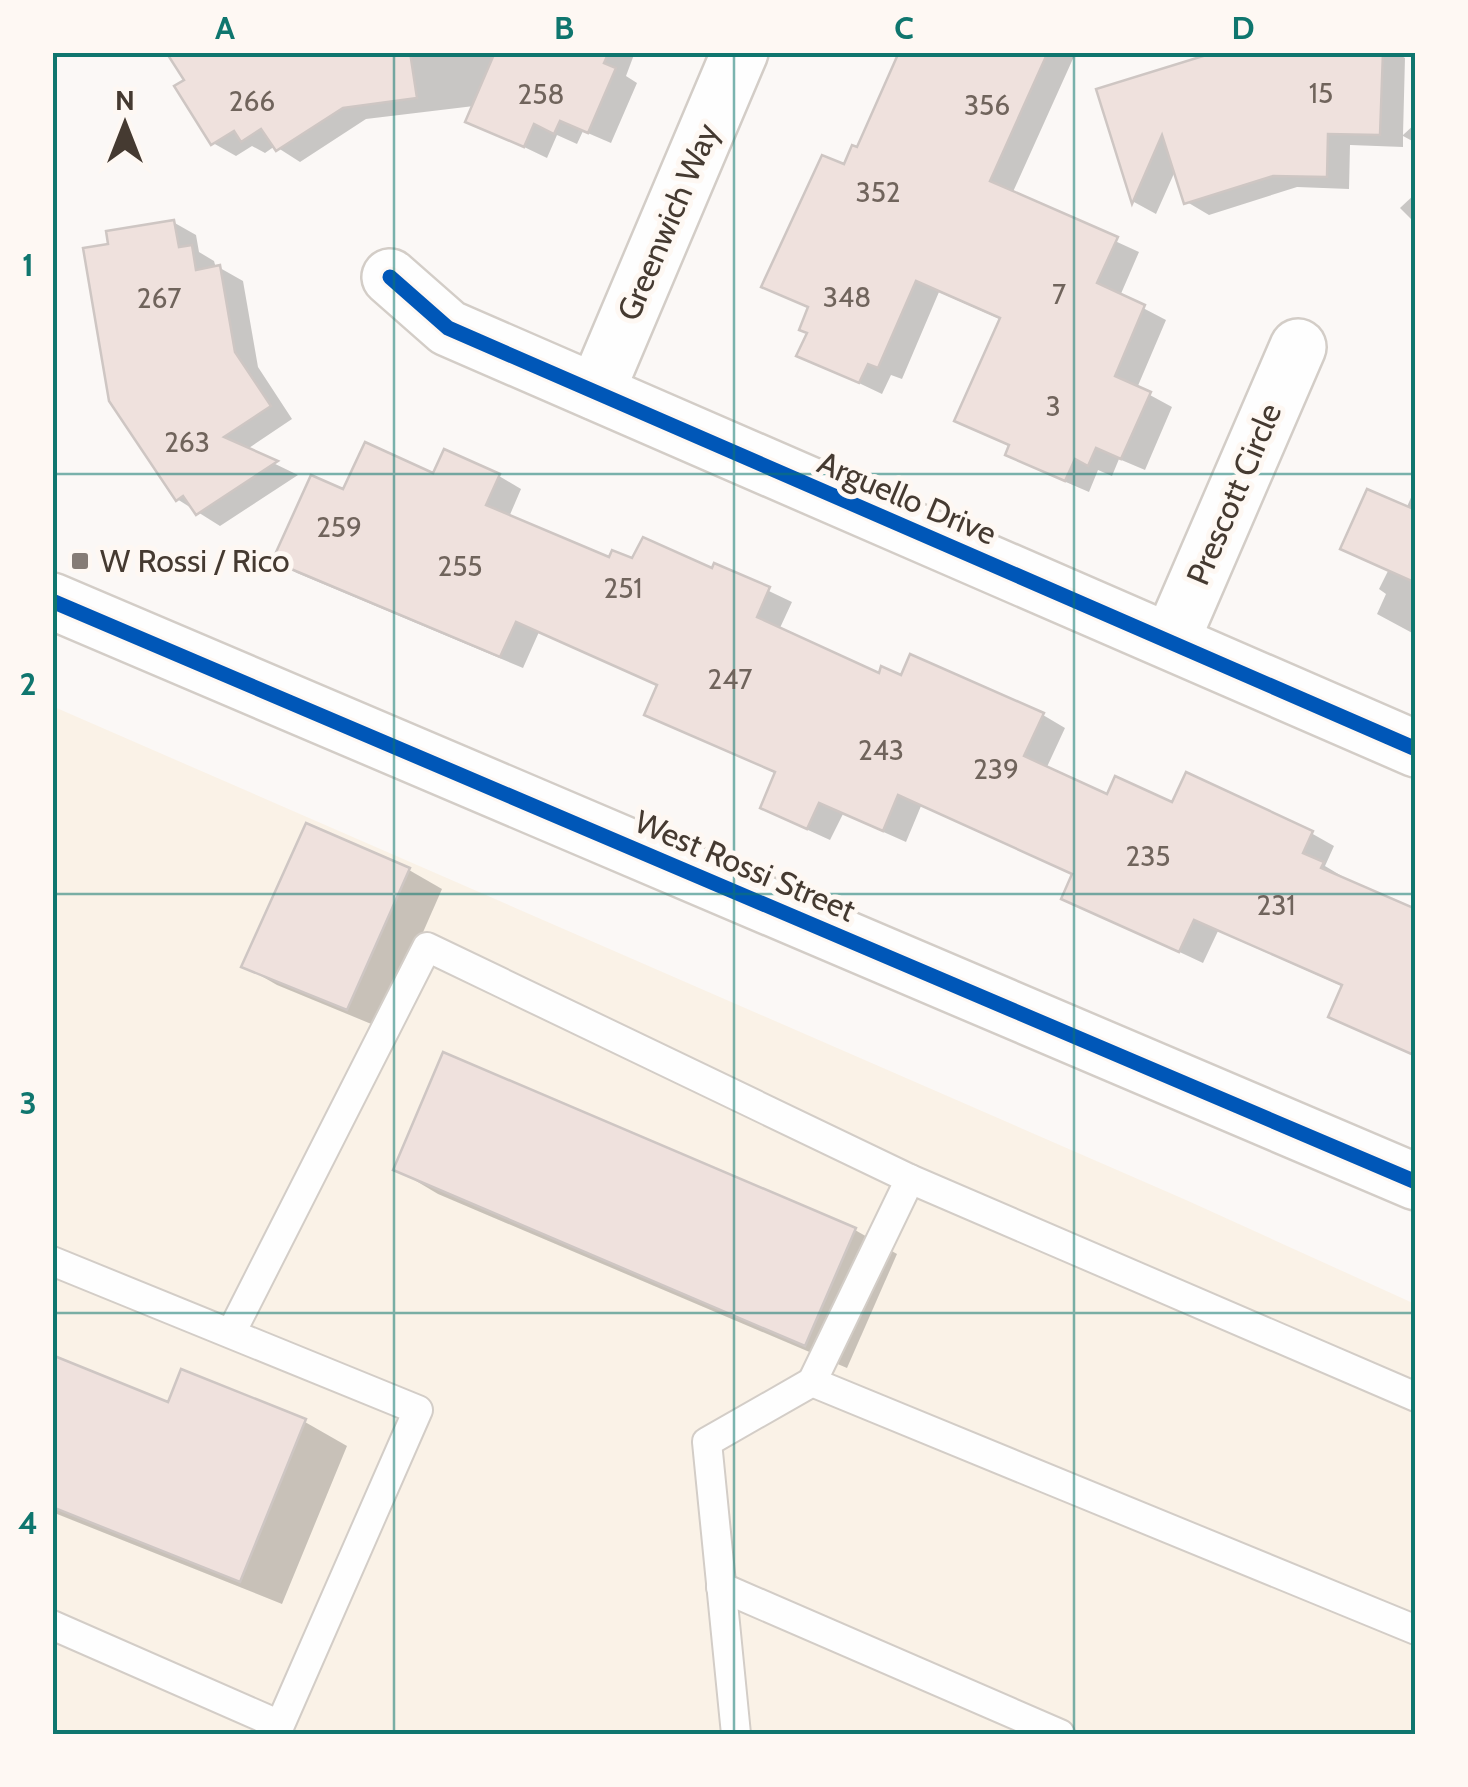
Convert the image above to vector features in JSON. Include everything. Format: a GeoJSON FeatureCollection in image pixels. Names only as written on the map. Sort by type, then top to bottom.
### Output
{"type":"FeatureCollection","features":[{"type":"Feature","properties":{"kind":"street","name":"Greenwich Way"},"geometry":{"type":"LineString","coordinates":[[596,392],[740,52]]}},
{"type":"Feature","properties":{"kind":"street","name":"Arguello Drive"},"geometry":{"type":"LineString","coordinates":[[390,277],[448,328],[1416,749]]}},
{"type":"Feature","properties":{"kind":"street","name":"Prescott Circle"},"geometry":{"type":"LineString","coordinates":[[1171,641],[1298,347]]}},
{"type":"Feature","properties":{"kind":"street","name":"West Rossi Street"},"geometry":{"type":"LineString","coordinates":[[52,601],[1416,1182]]}},
{"type":"Feature","properties":{"kind":"lane"},"geometry":{"type":"LineString","coordinates":[[231,1333],[427,946],[910,1179],[1416,1397]]}},
{"type":"Feature","properties":{"kind":"lane"},"geometry":{"type":"LineString","coordinates":[[736,1734],[707,1442],[812,1382],[910,1179]]}},
{"type":"Feature","properties":{"kind":"lane"},"geometry":{"type":"LineString","coordinates":[[52,1261],[418,1410],[280,1724],[52,1625]]}},
{"type":"Feature","properties":{"kind":"lane"},"geometry":{"type":"LineString","coordinates":[[812,1382],[1416,1630]]}},
{"type":"Feature","properties":{"kind":"lane"},"geometry":{"type":"LineString","coordinates":[[721,1587],[1060,1734]]}},
{"type":"Feature","properties":{"kind":"shaded area"},"geometry":{"type":"Polygon","coordinates":[[[52,706],[1186,1200],[1415,1304],[1415,1734],[53,1734],[52,706]]]}},
{"type":"Feature","properties":{"kind":"building"},"geometry":{"type":"Polygon","coordinates":[[[166,52],[410,52],[417,98],[343,108],[276,151],[261,129],[241,142],[234,131],[211,145],[174,86],[184,80],[166,52]]]}},
{"type":"Feature","properties":{"kind":"building"},"geometry":{"type":"Polygon","coordinates":[[[495,52],[609,52],[604,63],[616,68],[588,133],[560,121],[554,134],[534,124],[524,147],[465,122],[495,52]]]}},
{"type":"Feature","properties":{"kind":"building"},"geometry":{"type":"Polygon","coordinates":[[[899,52],[1048,52],[990,181],[1118,237],[1097,283],[1145,305],[1115,376],[1151,392],[1121,459],[1096,448],[1088,466],[1075,459],[1065,481],[1005,455],[1009,445],[954,421],[1000,318],[916,281],[878,368],[868,364],[859,383],[796,356],[807,333],[799,330],[808,307],[761,287],[822,155],[844,164],[852,145],[857,147],[899,52]]]}},
{"type":"Feature","properties":{"kind":"building"},"geometry":{"type":"Polygon","coordinates":[[[1216,52],[1383,52],[1380,135],[1328,134],[1327,177],[1273,176],[1184,204],[1162,135],[1132,204],[1096,89],[1216,52]]]}},
{"type":"Feature","properties":{"kind":"building"},"geometry":{"type":"Polygon","coordinates":[[[174,220],[179,247],[192,245],[196,270],[220,265],[235,352],[271,406],[224,437],[278,461],[196,515],[183,496],[176,501],[109,401],[83,248],[108,244],[106,231],[174,220]]]}},
{"type":"Feature","properties":{"kind":"building"},"geometry":{"type":"Polygon","coordinates":[[[365,442],[433,473],[444,449],[500,474],[486,505],[609,557],[612,550],[632,558],[643,537],[712,568],[714,563],[770,587],[757,617],[879,673],[881,666],[901,675],[910,654],[1044,713],[1024,756],[1107,794],[1115,776],[1172,802],[1186,772],[1313,831],[1303,853],[1324,862],[1321,868],[1416,909],[1416,1056],[1328,1017],[1342,985],[1194,920],[1179,952],[1061,899],[1072,874],[898,795],[883,831],[819,803],[807,829],[760,808],[775,772],[644,715],[657,685],[516,622],[500,657],[272,561],[311,475],[343,489],[365,442]]]}},
{"type":"Feature","properties":{"kind":"building"},"geometry":{"type":"Polygon","coordinates":[[[1367,489],[1416,510],[1416,583],[1340,549],[1367,489]]]}},
{"type":"Feature","properties":{"kind":"building"},"geometry":{"type":"Polygon","coordinates":[[[306,823],[410,868],[347,1010],[241,967],[306,823]]]}},
{"type":"Feature","properties":{"kind":"building"},"geometry":{"type":"Polygon","coordinates":[[[443,1052],[856,1228],[805,1346],[393,1170],[443,1052]]]}},
{"type":"Feature","properties":{"kind":"building"},"geometry":{"type":"Polygon","coordinates":[[[52,1355],[168,1402],[181,1369],[306,1419],[240,1582],[52,1507],[52,1355]]]}},
{"type":"Feature","properties":{"kind":"cycle path"},"geometry":{"type":"LineString","coordinates":[[390,277],[448,328],[1416,749]]}},
{"type":"Feature","properties":{"kind":"cycle path"},"geometry":{"type":"LineString","coordinates":[[52,601],[1416,1182]]}},
{"type":"Feature","properties":{"kind":"place","name":"W Rossi / Rico"},"geometry":{"type":"Point","coordinates":[80,561]}}]}
